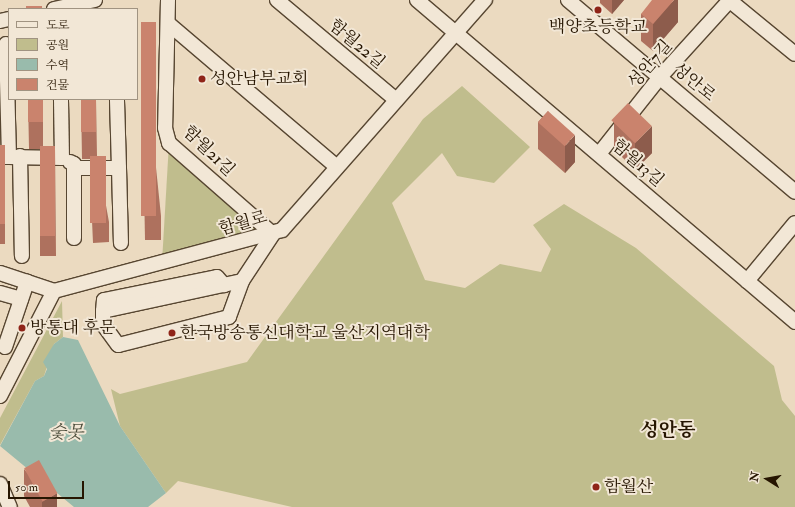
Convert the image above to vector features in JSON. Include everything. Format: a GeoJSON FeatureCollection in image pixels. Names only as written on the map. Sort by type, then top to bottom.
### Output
{"type":"FeatureCollection","features":[{"type":"Feature","properties":{"kind":"street"},"geometry":{"type":"LineString","coordinates":[[57,7],[95,0]]}},
{"type":"Feature","properties":{"kind":"street","name":"함월21길"},"geometry":{"type":"LineString","coordinates":[[168,0],[170,25],[165,128],[169,142],[273,234]]}},
{"type":"Feature","properties":{"kind":"street","name":"함월22길"},"geometry":{"type":"LineString","coordinates":[[277,0],[396,100]]}},
{"type":"Feature","properties":{"kind":"street","name":"함월13길"},"geometry":{"type":"LineString","coordinates":[[416,0],[795,322]]}},
{"type":"Feature","properties":{"kind":"street","name":"함월로"},"geometry":{"type":"LineString","coordinates":[[54,291],[273,234],[282,230],[485,0]]}},
{"type":"Feature","properties":{"kind":"street","name":"성안로"},"geometry":{"type":"LineString","coordinates":[[568,0],[795,192]]}},
{"type":"Feature","properties":{"kind":"street"},"geometry":{"type":"LineString","coordinates":[[730,0],[795,54]]}},
{"type":"Feature","properties":{"kind":"street","name":"성안7길"},"geometry":{"type":"LineString","coordinates":[[599,154],[660,78],[730,0]]}},
{"type":"Feature","properties":{"kind":"street"},"geometry":{"type":"LineString","coordinates":[[170,25],[337,167]]}},
{"type":"Feature","properties":{"kind":"street"},"geometry":{"type":"LineString","coordinates":[[6,44],[10,157],[22,256]]}},
{"type":"Feature","properties":{"kind":"street"},"geometry":{"type":"LineString","coordinates":[[61,100],[62,158]]}},
{"type":"Feature","properties":{"kind":"street"},"geometry":{"type":"LineString","coordinates":[[117,100],[121,243]]}},
{"type":"Feature","properties":{"kind":"street"},"geometry":{"type":"LineString","coordinates":[[10,157],[62,158],[74,164],[74,238]]}},
{"type":"Feature","properties":{"kind":"street"},"geometry":{"type":"LineString","coordinates":[[74,168],[119,168]]}},
{"type":"Feature","properties":{"kind":"street"},"geometry":{"type":"LineString","coordinates":[[747,281],[795,223]]}},
{"type":"Feature","properties":{"kind":"street"},"geometry":{"type":"LineString","coordinates":[[242,281],[103,311],[103,324],[118,345],[229,317],[242,281],[273,234]]}},
{"type":"Feature","properties":{"kind":"street"},"geometry":{"type":"LineString","coordinates":[[0,273],[54,291],[0,396]]}},
{"type":"Feature","properties":{"kind":"street"},"geometry":{"type":"LineString","coordinates":[[5,348],[28,282]]}},
{"type":"Feature","properties":{"kind":"street"},"geometry":{"type":"LineString","coordinates":[[0,293],[21,299]]}},
{"type":"Feature","properties":{"kind":"street"},"geometry":{"type":"LineString","coordinates":[[0,484],[10,507]]}},
{"type":"Feature","properties":{"kind":"green space"},"geometry":{"type":"Polygon","coordinates":[[[462,86],[530,147],[494,183],[457,176],[442,153],[392,203],[425,280],[465,288],[500,264],[541,272],[551,249],[533,225],[564,204],[636,248],[774,366],[782,400],[795,416],[795,507],[292,507],[178,481],[166,493],[120,426],[111,389],[120,394],[247,362],[423,119],[462,86]]]}},
{"type":"Feature","properties":{"kind":"green space"},"geometry":{"type":"Polygon","coordinates":[[[169,143],[273,234],[162,262],[169,143]]]}},
{"type":"Feature","properties":{"kind":"green space"},"geometry":{"type":"Polygon","coordinates":[[[62,301],[63,337],[54,344],[44,376],[35,381],[0,445],[0,418],[62,301]]]}},
{"type":"Feature","properties":{"kind":"water","name":"숯못"},"geometry":{"type":"Polygon","coordinates":[[[63,337],[78,340],[120,426],[166,493],[148,507],[74,507],[0,446],[35,381],[44,376],[47,369],[43,362],[54,344],[63,337]]]}},
{"type":"Feature","properties":{"kind":"building"},"geometry":{"type":"Polygon","coordinates":[[[652,0],[674,0],[653,24],[641,14],[652,0]]]}},
{"type":"Feature","properties":{"kind":"building"},"geometry":{"type":"Polygon","coordinates":[[[26,6],[42,6],[42,8],[26,8],[26,6]]]}},
{"type":"Feature","properties":{"kind":"building"},"geometry":{"type":"Polygon","coordinates":[[[141,22],[156,22],[156,216],[141,216],[141,22]]]}},
{"type":"Feature","properties":{"kind":"building"},"geometry":{"type":"Polygon","coordinates":[[[28,100],[43,100],[43,122],[28,122],[28,100]]]}},
{"type":"Feature","properties":{"kind":"building"},"geometry":{"type":"Polygon","coordinates":[[[81,100],[96,100],[96,132],[81,132],[81,100]]]}},
{"type":"Feature","properties":{"kind":"building"},"geometry":{"type":"Polygon","coordinates":[[[628,103],[652,126],[635,143],[611,120],[628,103]]]}},
{"type":"Feature","properties":{"kind":"building"},"geometry":{"type":"Polygon","coordinates":[[[548,111],[575,135],[565,146],[538,122],[548,111]]]}},
{"type":"Feature","properties":{"kind":"building"},"geometry":{"type":"Polygon","coordinates":[[[0,145],[5,145],[5,224],[0,224],[0,145]]]}},
{"type":"Feature","properties":{"kind":"building"},"geometry":{"type":"Polygon","coordinates":[[[40,146],[55,146],[55,236],[40,236],[40,146]]]}},
{"type":"Feature","properties":{"kind":"building"},"geometry":{"type":"Polygon","coordinates":[[[90,156],[106,156],[106,223],[90,223],[90,156]]]}},
{"type":"Feature","properties":{"kind":"building"},"geometry":{"type":"Polygon","coordinates":[[[39,460],[57,493],[43,501],[24,468],[39,460]]]}},
{"type":"Feature","properties":{"kind":"place","name":"백양초등학교"},"geometry":{"type":"Point","coordinates":[598,10]}},
{"type":"Feature","properties":{"kind":"place","name":"성안남부교회"},"geometry":{"type":"Point","coordinates":[202,79]}},
{"type":"Feature","properties":{"kind":"place","name":"방통대 후문"},"geometry":{"type":"Point","coordinates":[22,328]}},
{"type":"Feature","properties":{"kind":"place","name":"한국방송통신대학교 울산지역대학"},"geometry":{"type":"Point","coordinates":[172,333]}},
{"type":"Feature","properties":{"kind":"place","name":"함월산"},"geometry":{"type":"Point","coordinates":[596,487]}},
{"type":"Feature","properties":{"kind":"district","name":"성안동"},"geometry":{"type":"Point","coordinates":[668,431]}}]}
